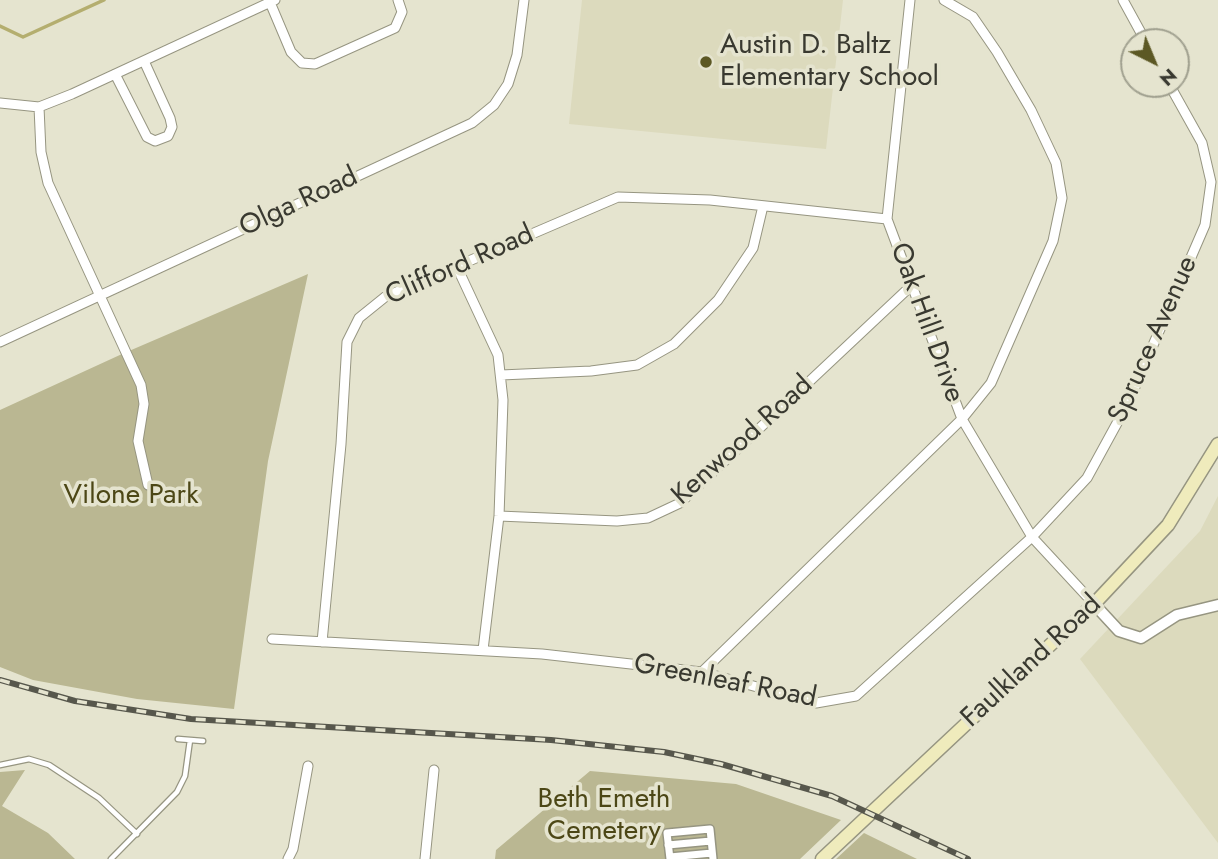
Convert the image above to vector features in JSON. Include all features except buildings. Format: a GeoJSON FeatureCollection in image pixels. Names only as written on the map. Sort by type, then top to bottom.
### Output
{"type":"FeatureCollection","features":[{"type":"Feature","properties":{"kind":"main road","name":"Faulkland Road"},"geometry":{"type":"LineString","coordinates":[[822,859],[1094,604],[1168,525],[1218,444]]}},
{"type":"Feature","properties":{"kind":"street"},"geometry":{"type":"LineString","coordinates":[[0,103],[39,107],[145,61],[271,1],[291,52],[302,63],[315,64],[395,28],[402,12],[398,0]]}},
{"type":"Feature","properties":{"kind":"street","name":"Olga Road"},"geometry":{"type":"LineString","coordinates":[[0,341],[472,123],[494,105],[508,84],[517,54],[524,0]]}},
{"type":"Feature","properties":{"kind":"street","name":"Oak Hill Drive"},"geometry":{"type":"LineString","coordinates":[[910,0],[887,219],[962,419],[1032,537],[1094,604]]}},
{"type":"Feature","properties":{"kind":"street"},"geometry":{"type":"LineString","coordinates":[[702,672],[962,419],[991,383],[1053,242],[1062,198],[1056,163],[1031,110],[973,17],[944,0]]}},
{"type":"Feature","properties":{"kind":"street"},"geometry":{"type":"LineString","coordinates":[[1123,0],[1138,28]]}},
{"type":"Feature","properties":{"kind":"street"},"geometry":{"type":"LineString","coordinates":[[115,74],[147,136],[155,141],[168,136],[172,127],[170,118],[145,61]]}},
{"type":"Feature","properties":{"kind":"street","name":"Spruce Avenue"},"geometry":{"type":"LineString","coordinates":[[1032,537],[1087,478],[1128,403],[1205,225],[1211,182],[1202,143],[1177,98]]}},
{"type":"Feature","properties":{"kind":"street"},"geometry":{"type":"LineString","coordinates":[[39,107],[41,152],[48,183],[144,393],[138,441],[148,485]]}},
{"type":"Feature","properties":{"kind":"street","name":"Clifford Road"},"geometry":{"type":"LineString","coordinates":[[322,642],[341,444],[347,342],[359,318],[385,297],[618,197],[763,206],[887,219]]}},
{"type":"Feature","properties":{"kind":"street"},"geometry":{"type":"LineString","coordinates":[[501,375],[591,371],[637,365],[674,344],[718,300],[746,258],[753,247],[763,206]]}},
{"type":"Feature","properties":{"kind":"street"},"geometry":{"type":"LineString","coordinates":[[456,265],[498,355],[501,375],[499,516],[483,650]]}},
{"type":"Feature","properties":{"kind":"street","name":"Kenwood Road"},"geometry":{"type":"LineString","coordinates":[[499,516],[617,521],[648,518],[680,503],[912,285]]}},
{"type":"Feature","properties":{"kind":"street","name":"Greenleaf Road"},"geometry":{"type":"LineString","coordinates":[[272,639],[483,650],[702,672],[816,703],[856,696],[1032,537]]}},
{"type":"Feature","properties":{"kind":"street"},"geometry":{"type":"LineString","coordinates":[[1094,604],[1119,631],[1141,638],[1177,615],[1218,605]]}},
{"type":"Feature","properties":{"kind":"street"},"geometry":{"type":"LineString","coordinates":[[288,859],[293,849],[308,766]]}},
{"type":"Feature","properties":{"kind":"street"},"geometry":{"type":"LineString","coordinates":[[425,859],[434,770]]}},
{"type":"Feature","properties":{"kind":"street"},"geometry":{"type":"LineString","coordinates":[[710,829],[711,841],[712,856],[670,858],[667,833],[710,829]]}},
{"type":"Feature","properties":{"kind":"street"},"geometry":{"type":"LineString","coordinates":[[688,831],[691,857]]}},
{"type":"Feature","properties":{"kind":"street"},"geometry":{"type":"LineString","coordinates":[[668,845],[711,841]]}},
{"type":"Feature","properties":{"kind":"lane"},"geometry":{"type":"LineString","coordinates":[[178,739],[203,741]]}},
{"type":"Feature","properties":{"kind":"lane"},"geometry":{"type":"LineString","coordinates":[[111,859],[177,792],[185,776],[190,740]]}},
{"type":"Feature","properties":{"kind":"lane"},"geometry":{"type":"LineString","coordinates":[[0,765],[29,759],[49,765],[99,798],[137,834]]}},
{"type":"Feature","properties":{"kind":"shaded area","name":"Austin D. Baltz Elementary School"},"geometry":{"type":"Polygon","coordinates":[[[582,0],[843,0],[826,149],[569,124],[582,0]]]}},
{"type":"Feature","properties":{"kind":"shaded area"},"geometry":{"type":"Polygon","coordinates":[[[1218,496],[1218,843],[1080,659],[1200,531],[1218,496]]]}},
{"type":"Feature","properties":{"kind":"green space","name":"Vilone Park"},"geometry":{"type":"Polygon","coordinates":[[[308,274],[268,461],[234,709],[137,699],[33,680],[0,667],[0,410],[308,274]]]}},
{"type":"Feature","properties":{"kind":"green space"},"geometry":{"type":"Polygon","coordinates":[[[25,770],[2,806],[48,833],[75,859],[0,859],[0,772],[25,770]]]}},
{"type":"Feature","properties":{"kind":"green space","name":"Beth Emeth Cemetery"},"geometry":{"type":"Polygon","coordinates":[[[590,771],[736,784],[841,820],[800,859],[495,859],[496,850],[590,771]]]}},
{"type":"Feature","properties":{"kind":"green space"},"geometry":{"type":"Polygon","coordinates":[[[864,833],[917,859],[836,859],[864,833]]]}},
{"type":"Feature","properties":{"kind":"waterway"},"geometry":{"type":"LineString","coordinates":[[0,26],[23,37],[104,0]]}},
{"type":"Feature","properties":{"kind":"railway"},"geometry":{"type":"LineString","coordinates":[[0,680],[75,701],[191,719],[551,740],[664,752],[721,764],[832,796],[968,859]]}},
{"type":"Feature","properties":{"kind":"place","name":"Austin D. Baltz Elementary School"},"geometry":{"type":"Point","coordinates":[706,62]}}]}
